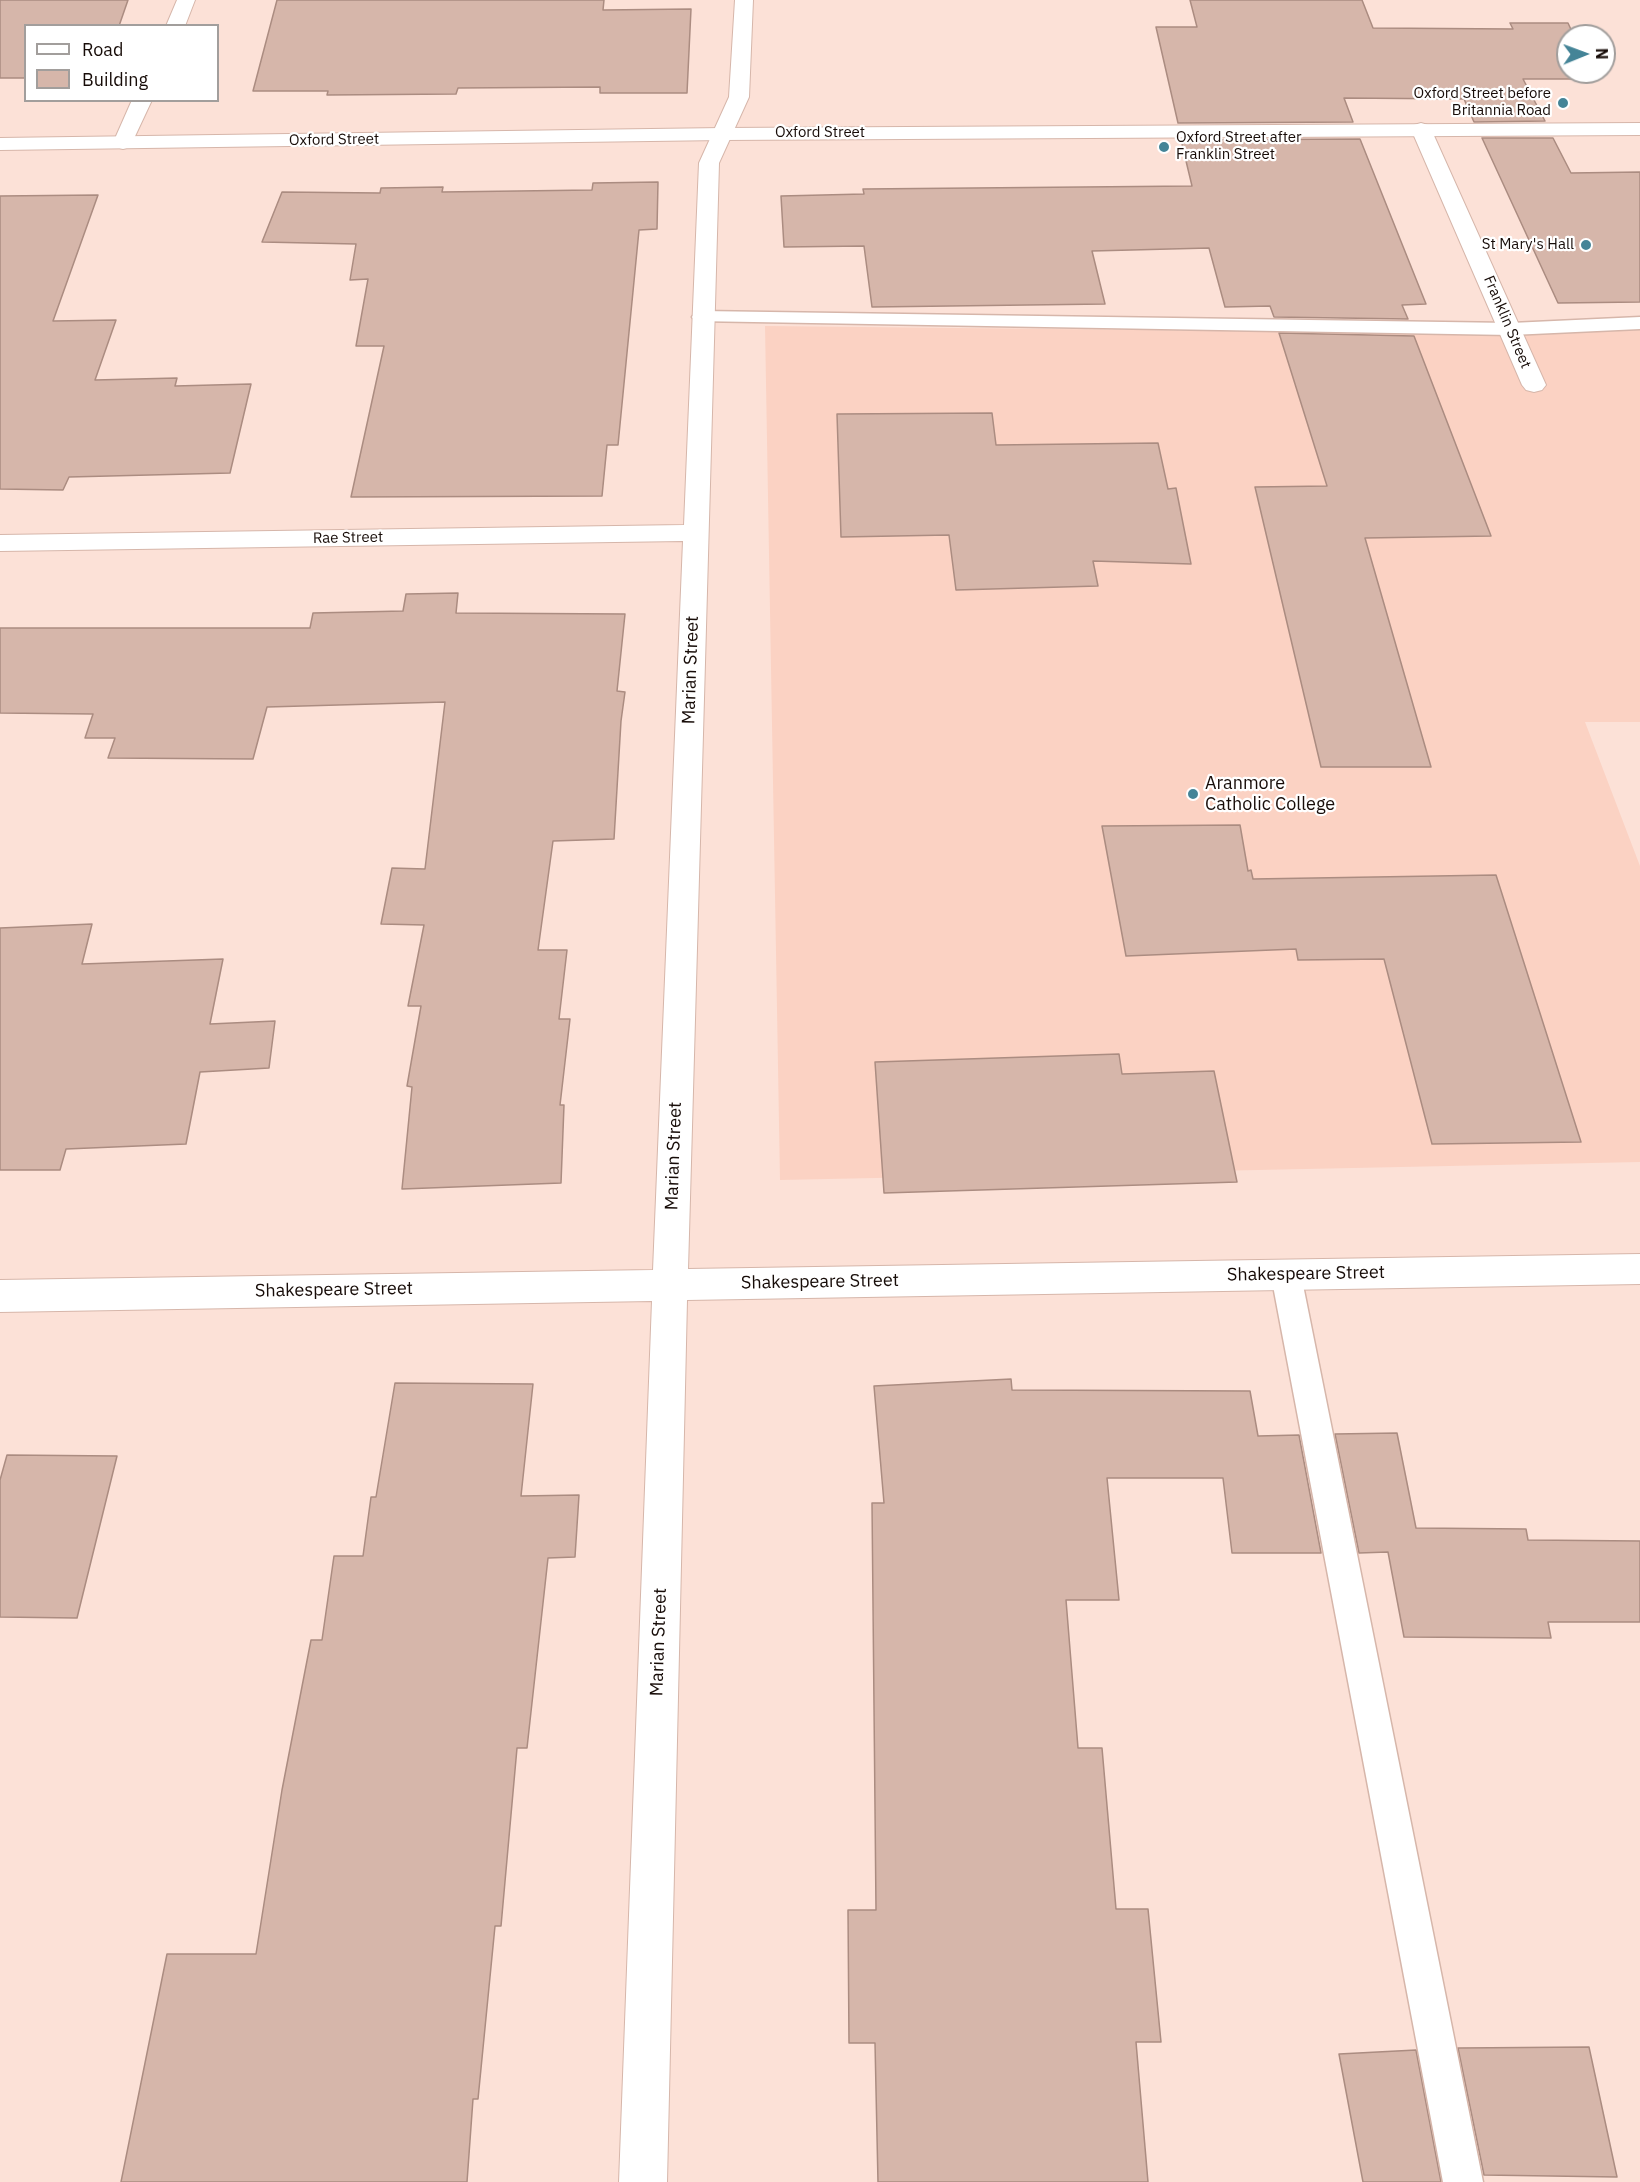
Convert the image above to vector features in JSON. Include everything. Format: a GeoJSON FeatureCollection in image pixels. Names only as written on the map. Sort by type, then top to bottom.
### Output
{"type":"FeatureCollection","features":[{"type":"Feature","properties":{"kind":"street"},"geometry":{"type":"LineString","coordinates":[[176,24],[186,0]]}},
{"type":"Feature","properties":{"kind":"street","name":"Marian Street"},"geometry":{"type":"LineString","coordinates":[[643,2182],[670,1285],[709,163],[740,97],[744,0]]}},
{"type":"Feature","properties":{"kind":"street"},"geometry":{"type":"LineString","coordinates":[[123,143],[141,102]]}},
{"type":"Feature","properties":{"kind":"street","name":"Franklin Street"},"geometry":{"type":"LineString","coordinates":[[1421,129],[1534,385]]}},
{"type":"Feature","properties":{"kind":"street","name":"Oxford Street"},"geometry":{"type":"LineString","coordinates":[[0,144],[723,134],[1640,129]]}},
{"type":"Feature","properties":{"kind":"street","name":"Rae Street"},"geometry":{"type":"LineString","coordinates":[[0,543],[695,533]]}},
{"type":"Feature","properties":{"kind":"street","name":"Shakespeare Street"},"geometry":{"type":"LineString","coordinates":[[0,1296],[1640,1269]]}},
{"type":"Feature","properties":{"kind":"lane"},"geometry":{"type":"LineString","coordinates":[[702,317],[1511,329],[1640,323]]}},
{"type":"Feature","properties":{"kind":"lane"},"geometry":{"type":"LineString","coordinates":[[1286,1275],[1463,2182]]}},
{"type":"Feature","properties":{"kind":"shaded area","name":"Aranmore Catholic College"},"geometry":{"type":"Polygon","coordinates":[[[765,326],[1533,334],[1640,329],[1640,722],[1585,722],[1640,866],[1640,1162],[780,1180],[765,326]]]}},
{"type":"Feature","properties":{"kind":"building"},"geometry":{"type":"Polygon","coordinates":[[[0,0],[128,0],[120,24],[24,24],[24,78],[0,78],[0,0]]]}},
{"type":"Feature","properties":{"kind":"building"},"geometry":{"type":"Polygon","coordinates":[[[277,0],[604,0],[603,10],[691,9],[687,93],[600,93],[600,87],[458,88],[456,94],[327,95],[328,91],[253,91],[277,0]]]}},
{"type":"Feature","properties":{"kind":"building"},"geometry":{"type":"Polygon","coordinates":[[[1190,0],[1362,0],[1373,28],[1513,29],[1510,23],[1568,24],[1556,24],[1556,79],[1523,79],[1545,121],[1474,122],[1464,99],[1344,98],[1353,122],[1178,123],[1156,27],[1197,27],[1190,0]]]}},
{"type":"Feature","properties":{"kind":"building","name":"St Mary's Hall"},"geometry":{"type":"Polygon","coordinates":[[[1482,138],[1553,138],[1571,173],[1640,172],[1640,302],[1558,303],[1482,138]]]}},
{"type":"Feature","properties":{"kind":"building"},"geometry":{"type":"Polygon","coordinates":[[[1360,139],[1426,304],[1402,305],[1408,319],[1274,317],[1270,306],[1225,307],[1209,248],[1092,251],[1105,304],[872,307],[864,246],[784,247],[781,196],[864,194],[863,189],[1192,186],[1181,140],[1360,139]]]}},
{"type":"Feature","properties":{"kind":"building"},"geometry":{"type":"Polygon","coordinates":[[[658,182],[657,229],[639,230],[618,445],[607,445],[602,496],[351,497],[384,346],[356,346],[368,279],[350,280],[356,244],[262,242],[282,192],[380,193],[381,188],[443,187],[442,192],[592,190],[593,183],[658,182]]]}},
{"type":"Feature","properties":{"kind":"building"},"geometry":{"type":"Polygon","coordinates":[[[98,195],[53,321],[116,320],[95,380],[177,378],[175,386],[251,384],[230,473],[69,477],[63,490],[0,489],[0,196],[98,195]]]}},
{"type":"Feature","properties":{"kind":"building"},"geometry":{"type":"Polygon","coordinates":[[[1279,333],[1414,336],[1491,536],[1365,538],[1431,767],[1321,767],[1255,487],[1327,486],[1279,333]]]}},
{"type":"Feature","properties":{"kind":"building"},"geometry":{"type":"Polygon","coordinates":[[[992,413],[996,445],[1158,443],[1168,489],[1176,488],[1191,564],[1093,561],[1098,586],[956,590],[949,535],[841,537],[837,414],[992,413]]]}},
{"type":"Feature","properties":{"kind":"building"},"geometry":{"type":"Polygon","coordinates":[[[458,593],[456,613],[625,614],[617,691],[625,692],[621,721],[614,839],[553,841],[538,950],[567,950],[559,1019],[570,1019],[560,1105],[564,1105],[561,1183],[402,1189],[412,1087],[407,1086],[421,1006],[408,1006],[424,925],[381,924],[392,868],[425,869],[445,702],[267,707],[253,759],[108,758],[115,738],[85,738],[93,714],[0,713],[0,628],[310,628],[313,613],[403,611],[406,594],[458,593]]]}},
{"type":"Feature","properties":{"kind":"building"},"geometry":{"type":"Polygon","coordinates":[[[1240,825],[1248,871],[1251,870],[1253,879],[1496,875],[1581,1142],[1432,1144],[1384,959],[1298,960],[1296,949],[1126,956],[1102,826],[1240,825]]]}},
{"type":"Feature","properties":{"kind":"building"},"geometry":{"type":"Polygon","coordinates":[[[92,924],[82,964],[223,959],[210,1024],[275,1021],[269,1068],[200,1072],[186,1144],[66,1149],[60,1170],[0,1170],[0,928],[92,924]]]}},
{"type":"Feature","properties":{"kind":"building"},"geometry":{"type":"Polygon","coordinates":[[[1119,1054],[1122,1074],[1214,1071],[1237,1182],[884,1193],[875,1062],[1119,1054]]]}},
{"type":"Feature","properties":{"kind":"building"},"geometry":{"type":"Polygon","coordinates":[[[1011,1379],[1012,1390],[1250,1391],[1258,1436],[1299,1435],[1321,1553],[1232,1553],[1223,1478],[1107,1478],[1119,1600],[1066,1600],[1078,1748],[1102,1748],[1116,1909],[1148,1909],[1161,2042],[1136,2042],[1148,2182],[878,2182],[875,2043],[849,2043],[848,1910],[876,1910],[872,1503],[884,1503],[874,1386],[1011,1379]]]}},
{"type":"Feature","properties":{"kind":"building"},"geometry":{"type":"Polygon","coordinates":[[[395,1383],[533,1384],[521,1496],[579,1495],[575,1557],[548,1558],[527,1748],[517,1748],[501,1926],[495,1926],[478,2099],[473,2099],[467,2182],[121,2182],[167,1954],[256,1954],[282,1790],[311,1640],[322,1640],[334,1556],[363,1556],[371,1497],[376,1497],[395,1383]]]}},
{"type":"Feature","properties":{"kind":"building"},"geometry":{"type":"Polygon","coordinates":[[[1397,1433],[1416,1528],[1526,1529],[1528,1540],[1640,1541],[1640,1622],[1548,1622],[1551,1638],[1404,1637],[1388,1552],[1359,1553],[1335,1434],[1397,1433]]]}},
{"type":"Feature","properties":{"kind":"building"},"geometry":{"type":"Polygon","coordinates":[[[7,1455],[117,1456],[77,1618],[0,1617],[0,1480],[7,1455]]]}},
{"type":"Feature","properties":{"kind":"building"},"geometry":{"type":"Polygon","coordinates":[[[1589,2047],[1617,2177],[1484,2175],[1458,2048],[1589,2047]]]}},
{"type":"Feature","properties":{"kind":"building"},"geometry":{"type":"Polygon","coordinates":[[[1416,2050],[1441,2182],[1363,2182],[1339,2054],[1416,2050]]]}},
{"type":"Feature","properties":{"kind":"place","name":"Oxford Street before Britannia Road"},"geometry":{"type":"Point","coordinates":[1563,103]}},
{"type":"Feature","properties":{"kind":"place","name":"Oxford Street after Franklin Street"},"geometry":{"type":"Point","coordinates":[1164,147]}},
{"type":"Feature","properties":{"kind":"place","name":"St Mary's Hall"},"geometry":{"type":"Point","coordinates":[1586,245]}},
{"type":"Feature","properties":{"kind":"place","name":"Aranmore Catholic College"},"geometry":{"type":"Point","coordinates":[1193,794]}}]}
